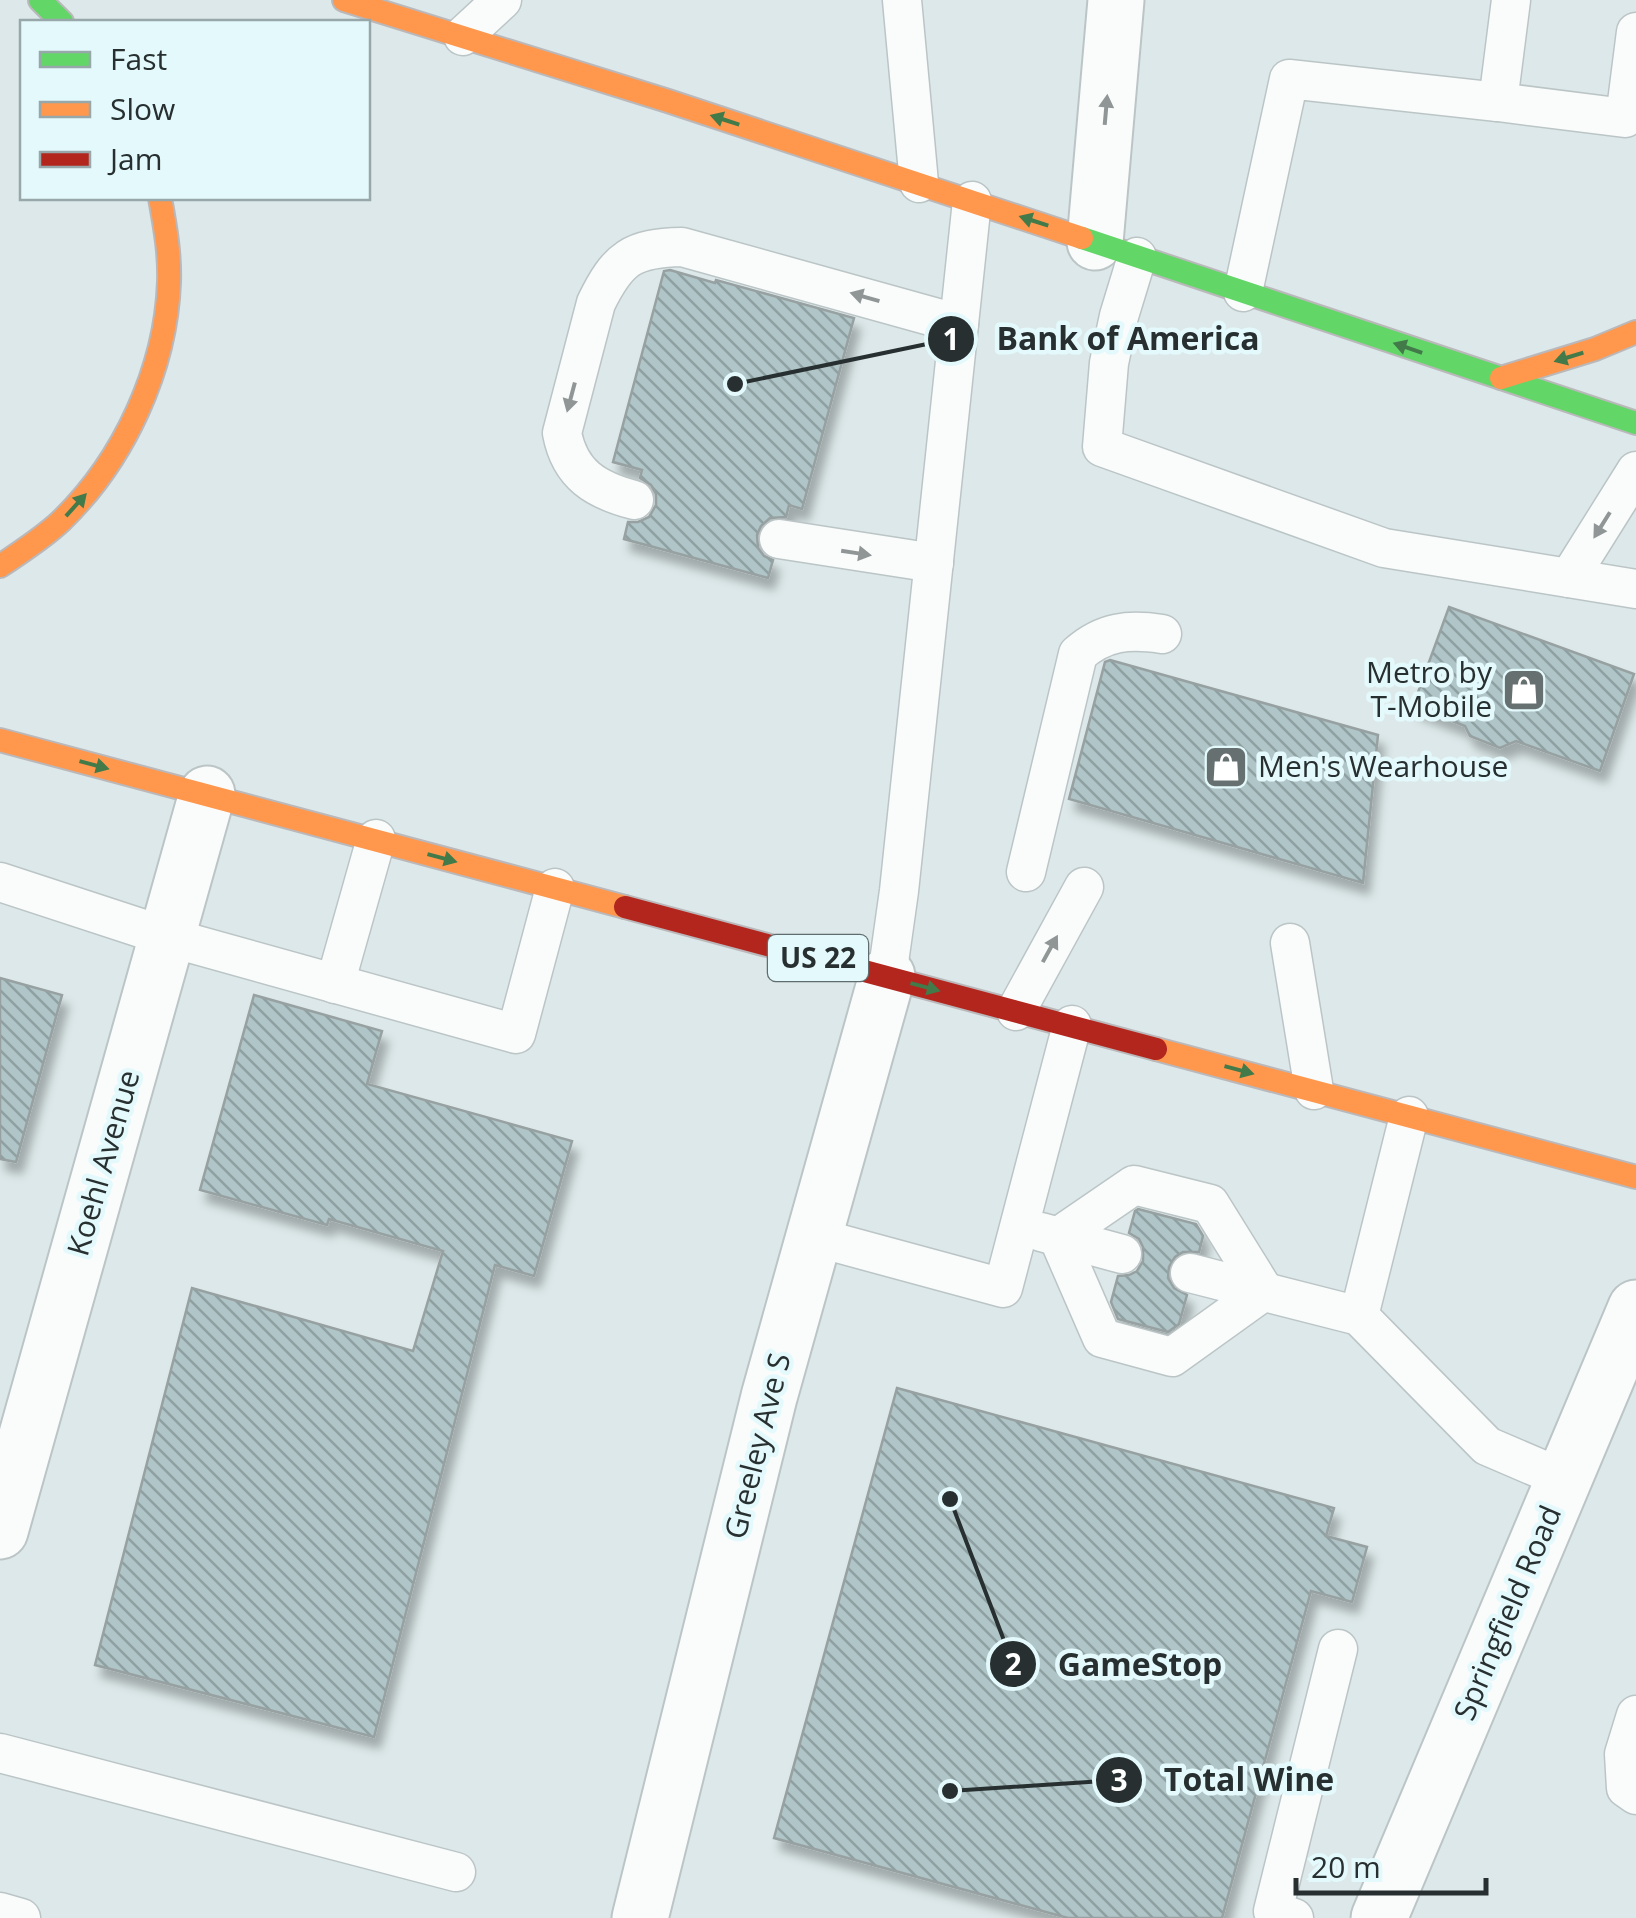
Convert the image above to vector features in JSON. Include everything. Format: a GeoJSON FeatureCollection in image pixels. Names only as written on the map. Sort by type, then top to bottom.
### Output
{"type":"FeatureCollection","features":[{"type":"Feature","properties":{"kind":"highway"},"geometry":{"type":"LineString","coordinates":[[40,0],[60,20]]}},
{"type":"Feature","properties":{"kind":"highway"},"geometry":{"type":"LineString","coordinates":[[344,0],[920,183],[1636,423]]}},
{"type":"Feature","properties":{"kind":"highway"},"geometry":{"type":"LineString","coordinates":[[0,566],[53,528],[86,495],[138,412],[151,377],[168,296],[168,249],[160,200]]}},
{"type":"Feature","properties":{"kind":"highway"},"geometry":{"type":"LineString","coordinates":[[1500,378],[1636,332]]}},
{"type":"Feature","properties":{"kind":"highway","name":"US 22"},"geometry":{"type":"LineString","coordinates":[[0,740],[1636,1177]]}},
{"type":"Feature","properties":{"kind":"street"},"geometry":{"type":"LineString","coordinates":[[1116,0],[1116,249]]}},
{"type":"Feature","properties":{"kind":"street","name":"Koehl Avenue"},"geometry":{"type":"LineString","coordinates":[[0,1531],[206,794]]}},
{"type":"Feature","properties":{"kind":"street","name":"Greeley Ave S"},"geometry":{"type":"LineString","coordinates":[[640,1918],[769,1397],[887,976]]}},
{"type":"Feature","properties":{"kind":"street","name":"Springfield Road"},"geometry":{"type":"LineString","coordinates":[[1379,1918],[1636,1308]]}},
{"type":"Feature","properties":{"kind":"lane"},"geometry":{"type":"LineString","coordinates":[[463,36],[502,0]]}},
{"type":"Feature","properties":{"kind":"lane"},"geometry":{"type":"LineString","coordinates":[[902,0],[920,183]]}},
{"type":"Feature","properties":{"kind":"lane"},"geometry":{"type":"LineString","coordinates":[[1498,102],[1511,0]]}},
{"type":"Feature","properties":{"kind":"lane"},"geometry":{"type":"LineString","coordinates":[[1243,292],[1289,79],[1626,118],[1636,32]]}},
{"type":"Feature","properties":{"kind":"lane"},"geometry":{"type":"LineString","coordinates":[[887,976],[972,201]]}},
{"type":"Feature","properties":{"kind":"lane"},"geometry":{"type":"LineString","coordinates":[[634,500],[600,489],[586,479],[573,464],[562,433],[596,303],[625,259],[644,250],[682,248],[704,252],[959,324]]}},
{"type":"Feature","properties":{"kind":"lane"},"geometry":{"type":"LineString","coordinates":[[1116,249],[1102,447],[1384,548],[1636,589]]}},
{"type":"Feature","properties":{"kind":"lane"},"geometry":{"type":"LineString","coordinates":[[1569,578],[1636,471]]}},
{"type":"Feature","properties":{"kind":"lane"},"geometry":{"type":"LineString","coordinates":[[779,539],[934,563]]}},
{"type":"Feature","properties":{"kind":"lane"},"geometry":{"type":"LineString","coordinates":[[1026,872],[1078,654],[1092,641],[1113,633],[1137,630],[1162,634]]}},
{"type":"Feature","properties":{"kind":"lane"},"geometry":{"type":"LineString","coordinates":[[335,984],[376,840]]}},
{"type":"Feature","properties":{"kind":"lane"},"geometry":{"type":"LineString","coordinates":[[0,882],[168,937],[516,1034],[555,888]]}},
{"type":"Feature","properties":{"kind":"lane"},"geometry":{"type":"LineString","coordinates":[[1016,1011],[1084,888]]}},
{"type":"Feature","properties":{"kind":"lane"},"geometry":{"type":"LineString","coordinates":[[1290,943],[1314,1090]]}},
{"type":"Feature","properties":{"kind":"lane"},"geometry":{"type":"LineString","coordinates":[[814,1236],[1003,1288],[1072,1026]]}},
{"type":"Feature","properties":{"kind":"lane"},"geometry":{"type":"LineString","coordinates":[[1359,1316],[1409,1116]]}},
{"type":"Feature","properties":{"kind":"lane"},"geometry":{"type":"LineString","coordinates":[[1058,1237],[1134,1185],[1210,1204],[1264,1291]]}},
{"type":"Feature","properties":{"kind":"lane"},"geometry":{"type":"LineString","coordinates":[[1019,1226],[1122,1254]]}},
{"type":"Feature","properties":{"kind":"lane"},"geometry":{"type":"LineString","coordinates":[[1058,1237],[1102,1338],[1172,1357],[1264,1291]]}},
{"type":"Feature","properties":{"kind":"lane"},"geometry":{"type":"LineString","coordinates":[[1190,1273],[1359,1316],[1487,1446],[1564,1479]]}},
{"type":"Feature","properties":{"kind":"lane"},"geometry":{"type":"LineString","coordinates":[[1294,1918],[1273,1911],[1338,1649]]}},
{"type":"Feature","properties":{"kind":"lane"},"geometry":{"type":"LineString","coordinates":[[1636,1715],[1624,1754],[1626,1788],[1636,1795]]}},
{"type":"Feature","properties":{"kind":"lane"},"geometry":{"type":"LineString","coordinates":[[0,1753],[456,1872]]}},
{"type":"Feature","properties":{"kind":"lane"},"geometry":{"type":"LineString","coordinates":[[0,1912],[21,1918]]}},
{"type":"Feature","properties":{"kind":"building"},"geometry":{"type":"Polygon","coordinates":[[[664,271],[854,318],[802,509],[789,505],[786,517],[770,518],[757,535],[758,548],[773,560],[768,578],[624,539],[628,522],[649,517],[656,505],[651,485],[640,478],[642,470],[613,462],[664,271]]]}},
{"type":"Feature","properties":{"kind":"building","name":"Metro by T-Mobile"},"geometry":{"type":"Polygon","coordinates":[[[1449,607],[1634,674],[1600,771],[1516,741],[1500,748],[1470,736],[1465,726],[1413,706],[1449,607]]]}},
{"type":"Feature","properties":{"kind":"building","name":"Men's Wearhouse"},"geometry":{"type":"Polygon","coordinates":[[[1110,660],[1378,735],[1363,883],[1069,799],[1105,662],[1110,660]]]}},
{"type":"Feature","properties":{"kind":"building"},"geometry":{"type":"Polygon","coordinates":[[[0,978],[62,995],[16,1162],[0,1159],[0,978]]]}},
{"type":"Feature","properties":{"kind":"building"},"geometry":{"type":"Polygon","coordinates":[[[254,995],[382,1031],[367,1084],[572,1141],[534,1276],[495,1265],[374,1737],[95,1665],[192,1288],[413,1351],[443,1251],[329,1219],[327,1225],[200,1190],[254,995]]]}},
{"type":"Feature","properties":{"kind":"building"},"geometry":{"type":"Polygon","coordinates":[[[1138,1209],[1196,1224],[1203,1236],[1199,1252],[1183,1252],[1169,1267],[1168,1278],[1174,1288],[1187,1295],[1179,1324],[1168,1332],[1118,1319],[1111,1302],[1118,1276],[1137,1271],[1143,1261],[1139,1239],[1129,1233],[1138,1209]]]}},
{"type":"Feature","properties":{"kind":"building"},"geometry":{"type":"Polygon","coordinates":[[[897,1388],[1334,1508],[1326,1536],[1367,1547],[1352,1602],[1311,1591],[1222,1918],[1068,1918],[774,1838],[897,1388]]]}},
{"type":"Feature","properties":{"kind":"traffic: fast"},"geometry":{"type":"LineString","coordinates":[[40,0],[60,20]]}},
{"type":"Feature","properties":{"kind":"traffic: fast"},"geometry":{"type":"LineString","coordinates":[[1082,238],[1636,423]]}},
{"type":"Feature","properties":{"kind":"traffic: slow"},"geometry":{"type":"LineString","coordinates":[[344,0],[668,101],[1082,238]]}},
{"type":"Feature","properties":{"kind":"traffic: slow"},"geometry":{"type":"LineString","coordinates":[[0,566],[54,527],[84,497],[138,411],[160,347],[166,315],[169,261],[160,200]]}},
{"type":"Feature","properties":{"kind":"traffic: slow"},"geometry":{"type":"LineString","coordinates":[[1501,378],[1636,332]]}},
{"type":"Feature","properties":{"kind":"traffic: slow"},"geometry":{"type":"LineString","coordinates":[[0,740],[625,907]]}},
{"type":"Feature","properties":{"kind":"traffic: slow"},"geometry":{"type":"LineString","coordinates":[[1156,1049],[1636,1177]]}},
{"type":"Feature","properties":{"kind":"traffic: jam"},"geometry":{"type":"LineString","coordinates":[[625,907],[1156,1049]]}},
{"type":"Feature","properties":{"kind":"place","name":"Bank of America"},"geometry":{"type":"Point","coordinates":[735,384]}},
{"type":"Feature","properties":{"kind":"place","name":"Metro by T-Mobile"},"geometry":{"type":"Point","coordinates":[1524,690]}},
{"type":"Feature","properties":{"kind":"place","name":"Men's Wearhouse"},"geometry":{"type":"Point","coordinates":[1226,767]}},
{"type":"Feature","properties":{"kind":"place","name":"GameStop"},"geometry":{"type":"Point","coordinates":[950,1499]}},
{"type":"Feature","properties":{"kind":"place","name":"Total Wine"},"geometry":{"type":"Point","coordinates":[950,1791]}}]}
